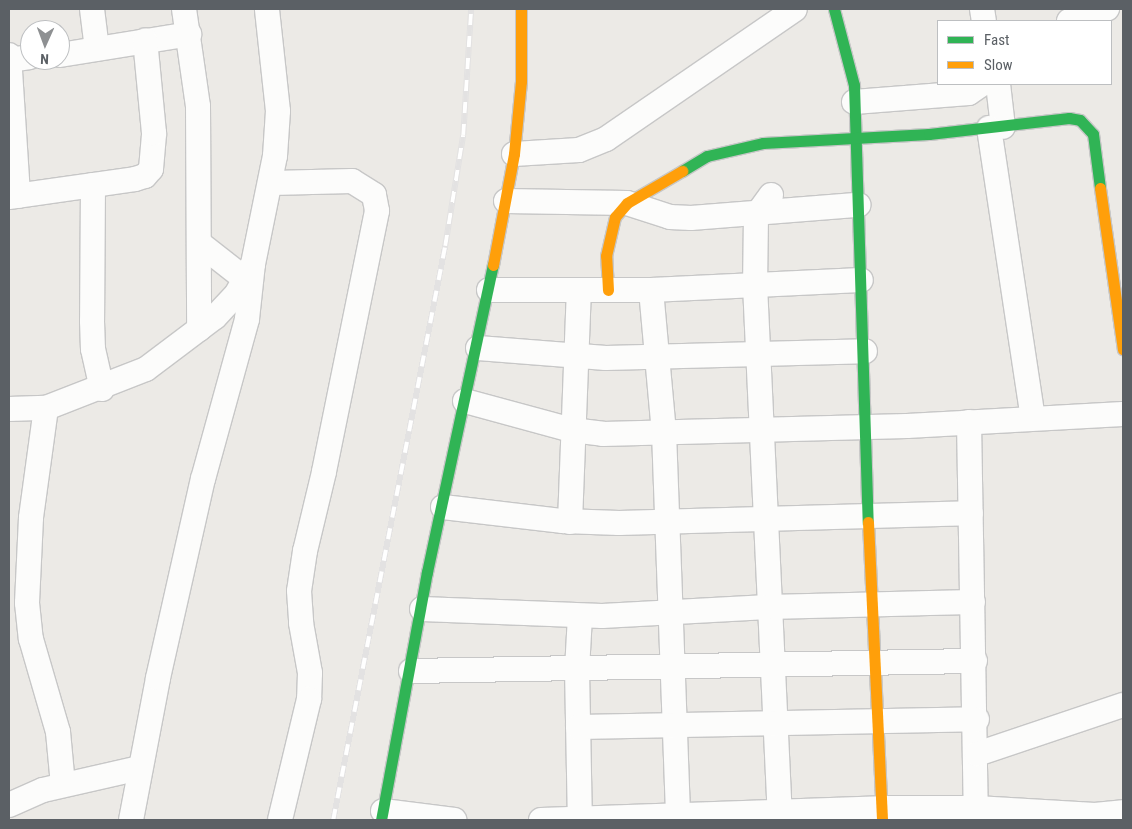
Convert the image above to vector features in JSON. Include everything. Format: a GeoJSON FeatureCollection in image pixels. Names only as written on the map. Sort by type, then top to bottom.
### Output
{"type":"FeatureCollection","features":[{"type":"Feature","properties":{"kind":"street"},"geometry":{"type":"LineString","coordinates":[[92,9],[97,49]]}},
{"type":"Feature","properties":{"kind":"street"},"geometry":{"type":"LineString","coordinates":[[184,9],[198,106],[199,329]]}},
{"type":"Feature","properties":{"kind":"street"},"geometry":{"type":"LineString","coordinates":[[131,820],[140,768],[203,479],[247,319],[249,272],[272,183],[278,111],[267,9]]}},
{"type":"Feature","properties":{"kind":"street"},"geometry":{"type":"LineString","coordinates":[[454,820],[382,815],[422,609],[465,401],[478,348],[506,201],[514,154],[521,81],[521,9]]}},
{"type":"Feature","properties":{"kind":"street"},"geometry":{"type":"LineString","coordinates":[[514,154],[579,150],[606,139],[795,9]]}},
{"type":"Feature","properties":{"kind":"street"},"geometry":{"type":"LineString","coordinates":[[834,9],[840,24],[854,102],[865,351],[875,719],[882,814]]}},
{"type":"Feature","properties":{"kind":"street"},"geometry":{"type":"LineString","coordinates":[[1072,20],[1107,9]]}},
{"type":"Feature","properties":{"kind":"street"},"geometry":{"type":"LineString","coordinates":[[70,53],[189,34]]}},
{"type":"Feature","properties":{"kind":"street"},"geometry":{"type":"LineString","coordinates":[[9,55],[14,196],[135,179],[145,176],[151,169],[154,133],[146,40]]}},
{"type":"Feature","properties":{"kind":"street"},"geometry":{"type":"LineString","coordinates":[[854,102],[969,93],[981,85]]}},
{"type":"Feature","properties":{"kind":"street"},"geometry":{"type":"LineString","coordinates":[[998,85],[996,127],[1033,418]]}},
{"type":"Feature","properties":{"kind":"street"},"geometry":{"type":"LineString","coordinates":[[608,290],[606,256],[610,236],[616,217],[627,203],[682,169],[735,147],[996,127],[1069,118],[1088,125],[1096,154],[1123,349]]}},
{"type":"Feature","properties":{"kind":"street"},"geometry":{"type":"LineString","coordinates":[[272,183],[352,181],[374,195],[377,212],[324,472],[305,551],[299,591],[300,623],[310,673],[309,699],[280,820]]}},
{"type":"Feature","properties":{"kind":"street"},"geometry":{"type":"LineString","coordinates":[[93,185],[93,349],[102,389]]}},
{"type":"Feature","properties":{"kind":"street"},"geometry":{"type":"LineString","coordinates":[[506,201],[627,203],[670,217],[765,204],[858,204]]}},
{"type":"Feature","properties":{"kind":"street"},"geometry":{"type":"LineString","coordinates":[[765,204],[755,285],[770,665],[779,815]]}},
{"type":"Feature","properties":{"kind":"street"},"geometry":{"type":"LineString","coordinates":[[199,243],[249,272]]}},
{"type":"Feature","properties":{"kind":"street"},"geometry":{"type":"LineString","coordinates":[[9,409],[46,408],[102,389],[146,369],[199,329],[237,293],[249,272]]}},
{"type":"Feature","properties":{"kind":"street"},"geometry":{"type":"LineString","coordinates":[[488,290],[651,290],[861,280]]}},
{"type":"Feature","properties":{"kind":"street"},"geometry":{"type":"LineString","coordinates":[[570,522],[572,430],[579,290]]}},
{"type":"Feature","properties":{"kind":"street"},"geometry":{"type":"LineString","coordinates":[[651,290],[659,358],[664,432],[668,523],[668,613],[678,817]]}},
{"type":"Feature","properties":{"kind":"street"},"geometry":{"type":"LineString","coordinates":[[478,348],[576,357],[659,358],[865,351]]}},
{"type":"Feature","properties":{"kind":"street"},"geometry":{"type":"LineString","coordinates":[[465,401],[572,430],[603,434],[867,426],[1123,414]]}},
{"type":"Feature","properties":{"kind":"street"},"geometry":{"type":"LineString","coordinates":[[46,408],[31,518],[27,603],[31,639],[58,732],[63,785]]}},
{"type":"Feature","properties":{"kind":"street"},"geometry":{"type":"LineString","coordinates":[[969,422],[977,719],[976,814]]}},
{"type":"Feature","properties":{"kind":"street"},"geometry":{"type":"LineString","coordinates":[[443,507],[570,522],[668,523],[971,513]]}},
{"type":"Feature","properties":{"kind":"street"},"geometry":{"type":"LineString","coordinates":[[422,609],[580,616],[768,607],[873,606],[973,602]]}},
{"type":"Feature","properties":{"kind":"street"},"geometry":{"type":"LineString","coordinates":[[580,616],[577,669],[580,819]]}},
{"type":"Feature","properties":{"kind":"street"},"geometry":{"type":"LineString","coordinates":[[411,671],[671,668],[975,661]]}},
{"type":"Feature","properties":{"kind":"street"},"geometry":{"type":"LineString","coordinates":[[977,754],[1123,705]]}},
{"type":"Feature","properties":{"kind":"street"},"geometry":{"type":"LineString","coordinates":[[578,727],[774,724],[875,719],[977,719]]}},
{"type":"Feature","properties":{"kind":"street"},"geometry":{"type":"LineString","coordinates":[[9,805],[63,785],[140,768]]}},
{"type":"Feature","properties":{"kind":"street"},"geometry":{"type":"LineString","coordinates":[[541,820],[779,815],[1123,812]]}},
{"type":"Feature","properties":{"kind":"railway"},"geometry":{"type":"LineString","coordinates":[[333,820],[445,246],[463,135],[471,9]]}},
{"type":"Feature","properties":{"kind":"traffic: fast"},"geometry":{"type":"LineString","coordinates":[[834,9],[854,85],[868,522]]}},
{"type":"Feature","properties":{"kind":"traffic: fast"},"geometry":{"type":"LineString","coordinates":[[682,171],[707,156],[763,143],[929,134],[1069,118],[1080,120],[1093,134],[1100,188]]}},
{"type":"Feature","properties":{"kind":"traffic: fast"},"geometry":{"type":"LineString","coordinates":[[381,820],[427,572],[493,265]]}},
{"type":"Feature","properties":{"kind":"traffic: slow"},"geometry":{"type":"LineString","coordinates":[[493,265],[514,154],[521,81],[521,9]]}},
{"type":"Feature","properties":{"kind":"traffic: slow"},"geometry":{"type":"LineString","coordinates":[[608,290],[606,256],[615,217],[627,203],[682,171]]}},
{"type":"Feature","properties":{"kind":"traffic: slow"},"geometry":{"type":"LineString","coordinates":[[1100,188],[1123,349]]}},
{"type":"Feature","properties":{"kind":"traffic: slow"},"geometry":{"type":"LineString","coordinates":[[868,522],[882,820]]}}]}
